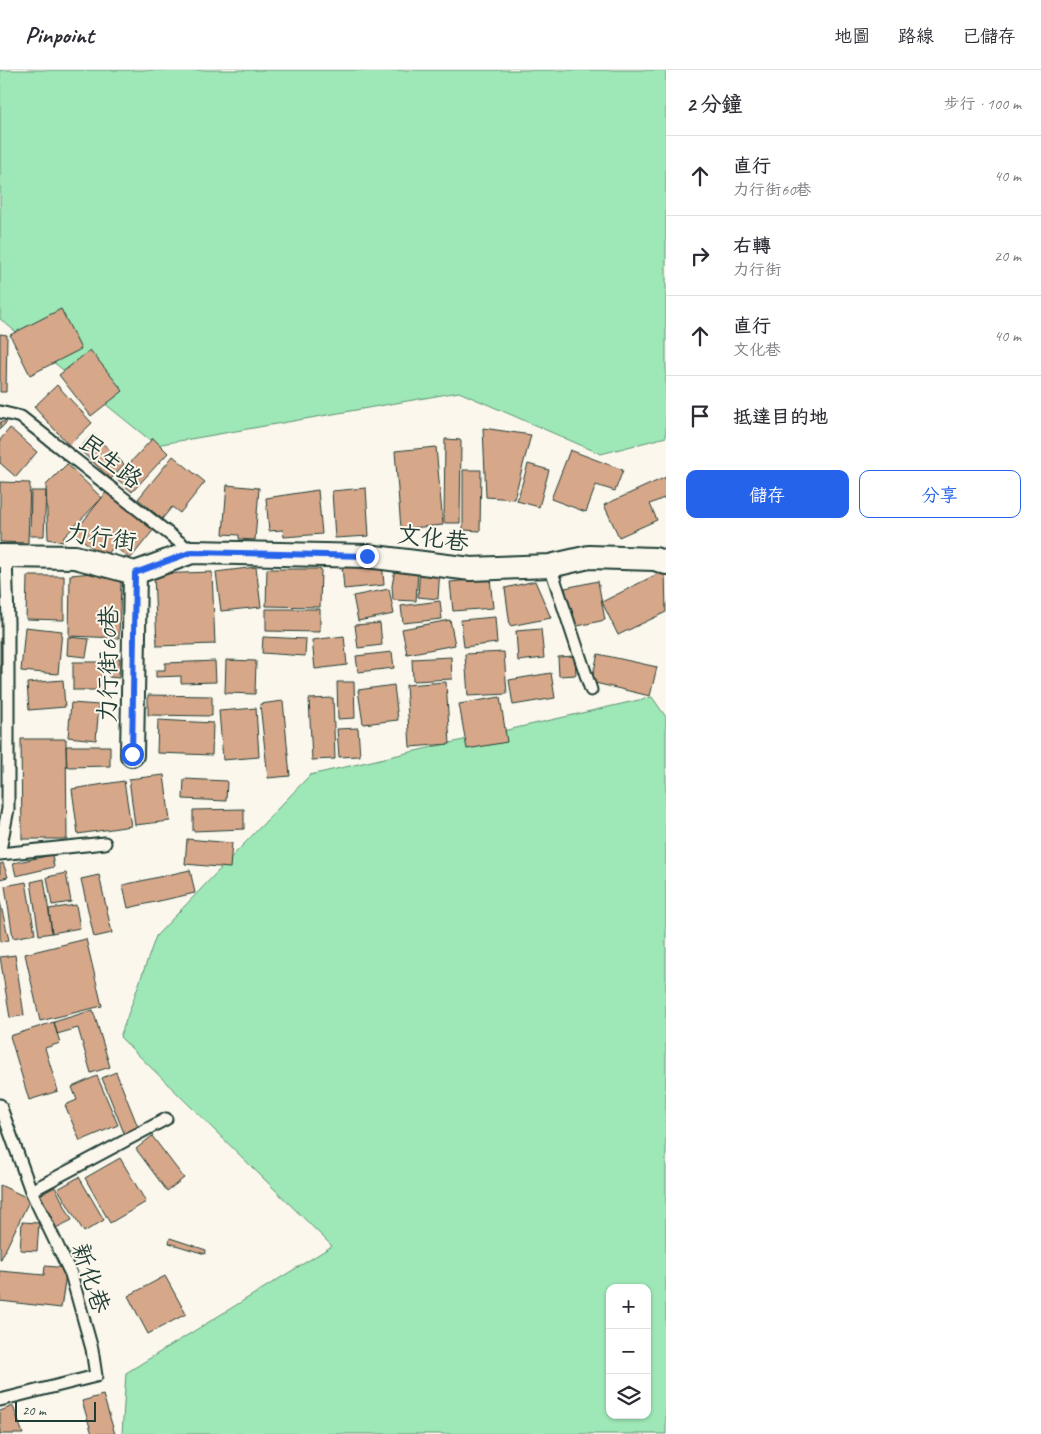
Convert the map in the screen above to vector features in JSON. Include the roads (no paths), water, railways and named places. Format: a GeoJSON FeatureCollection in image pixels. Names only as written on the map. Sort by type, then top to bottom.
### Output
{"type":"FeatureCollection","features":[{"type":"Feature","properties":{"kind":"street","name":"文化巷"},"geometry":{"type":"LineString","coordinates":[[192,552],[367,556],[472,570],[550,566],[589,558],[655,559],[666,564]]}},
{"type":"Feature","properties":{"kind":"street","name":"力行街"},"geometry":{"type":"LineString","coordinates":[[3,556],[75,557],[135,573],[192,552]]}},
{"type":"Feature","properties":{"kind":"street","name":"力行街60巷"},"geometry":{"type":"LineString","coordinates":[[132,754],[135,573]]}},
{"type":"Feature","properties":{"kind":"lane","name":"民生路"},"geometry":{"type":"LineString","coordinates":[[0,412],[21,416],[192,552]]}},
{"type":"Feature","properties":{"kind":"lane"},"geometry":{"type":"LineString","coordinates":[[3,556],[8,622],[8,809],[1,850],[105,843]]}},
{"type":"Feature","properties":{"kind":"lane"},"geometry":{"type":"LineString","coordinates":[[550,566],[591,690]]}},
{"type":"Feature","properties":{"kind":"lane","name":"新化巷"},"geometry":{"type":"LineString","coordinates":[[0,1105],[31,1191],[71,1274],[92,1349],[96,1376],[0,1400]]}},
{"type":"Feature","properties":{"kind":"lane"},"geometry":{"type":"LineString","coordinates":[[31,1191],[166,1119]]}}]}
